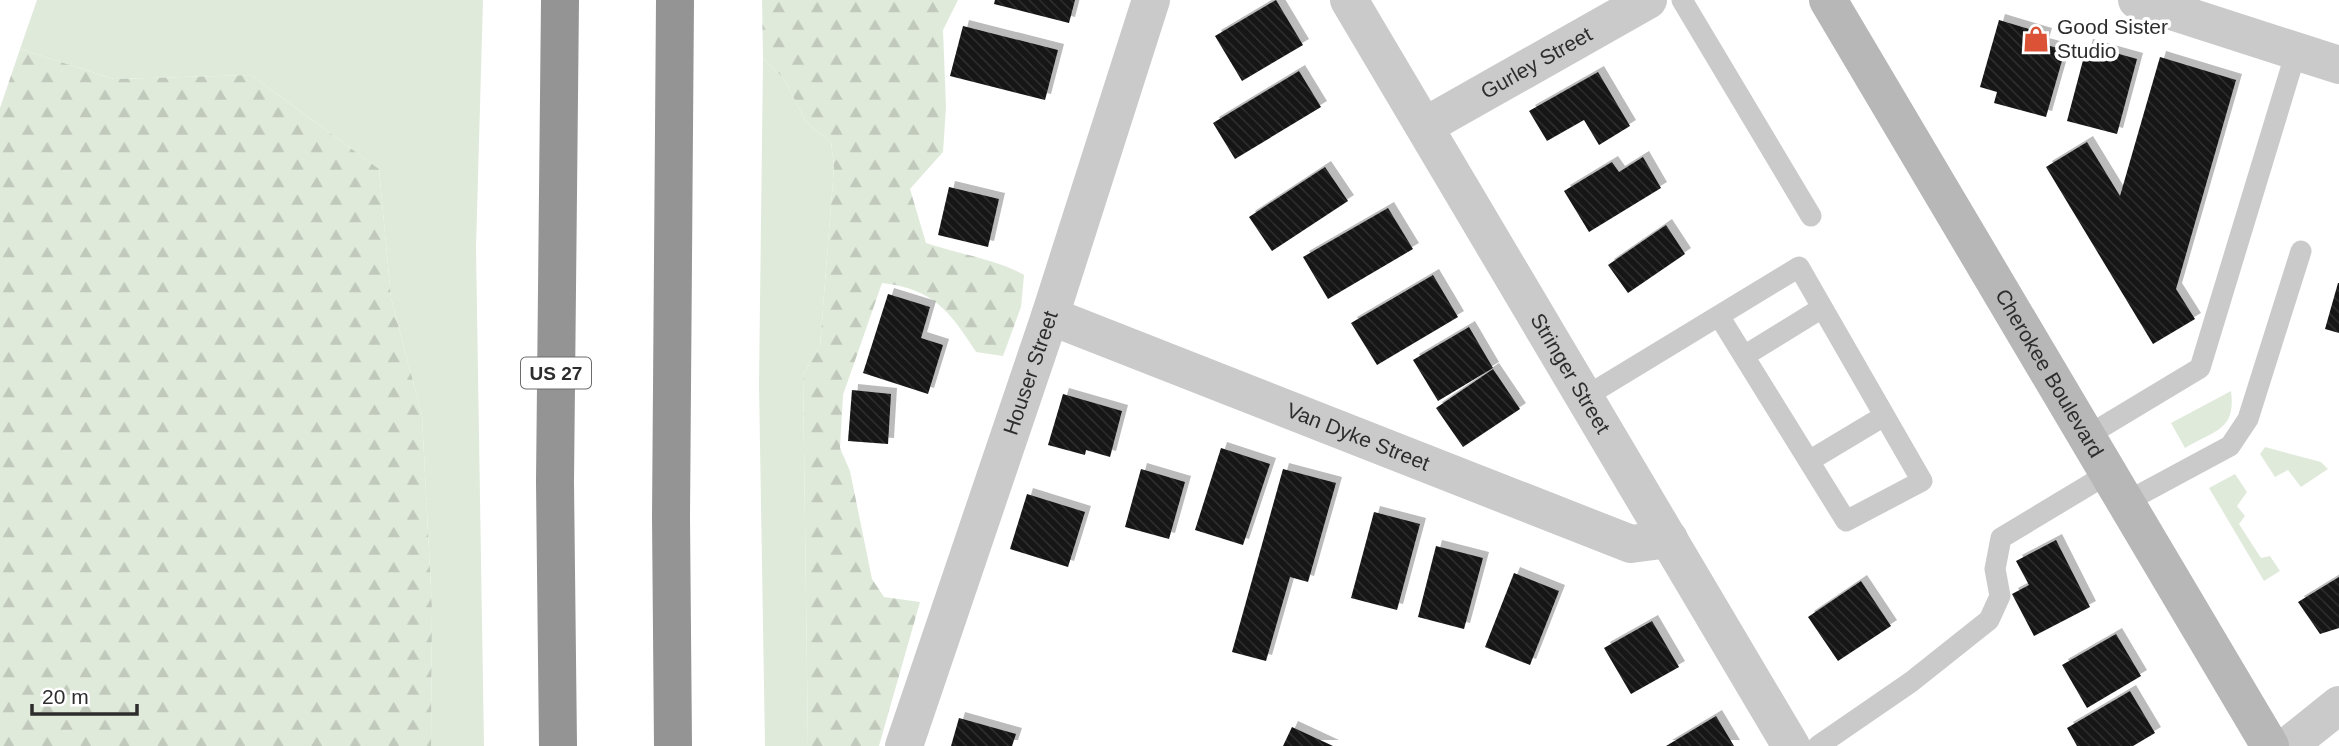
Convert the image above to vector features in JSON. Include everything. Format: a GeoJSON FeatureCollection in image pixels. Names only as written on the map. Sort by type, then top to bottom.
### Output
{"type":"FeatureCollection","features":[{"type":"Feature","properties":{"kind":"highway","name":"US 27"},"geometry":{"type":"LineString","coordinates":[[558,746],[555,482],[560,0]]}},
{"type":"Feature","properties":{"kind":"highway"},"geometry":{"type":"LineString","coordinates":[[673,746],[671,503],[674,0]]}},
{"type":"Feature","properties":{"kind":"main road","name":"Cherokee Boulevard"},"geometry":{"type":"LineString","coordinates":[[1828,0],[2270,746]]}},
{"type":"Feature","properties":{"kind":"street","name":"Houser Street"},"geometry":{"type":"LineString","coordinates":[[904,746],[1050,316],[1152,0]]}},
{"type":"Feature","properties":{"kind":"street","name":"Stringer Street"},"geometry":{"type":"LineString","coordinates":[[1349,0],[1791,746]]}},
{"type":"Feature","properties":{"kind":"street","name":"Gurley Street"},"geometry":{"type":"LineString","coordinates":[[1425,126],[1648,0]]}},
{"type":"Feature","properties":{"kind":"street"},"geometry":{"type":"LineString","coordinates":[[2137,0],[2339,65]]}},
{"type":"Feature","properties":{"kind":"street","name":"Van Dyke Street"},"geometry":{"type":"LineString","coordinates":[[1050,316],[1631,544],[1669,539]]}},
{"type":"Feature","properties":{"kind":"street"},"geometry":{"type":"LineString","coordinates":[[2288,746],[2339,705]]}},
{"type":"Feature","properties":{"kind":"lane"},"geometry":{"type":"LineString","coordinates":[[1682,0],[1811,216]]}},
{"type":"Feature","properties":{"kind":"lane"},"geometry":{"type":"LineString","coordinates":[[2087,436],[2200,369],[2296,52]]}},
{"type":"Feature","properties":{"kind":"lane"},"geometry":{"type":"LineString","coordinates":[[1818,746],[1911,682],[1989,620],[2000,596],[1995,569],[2001,538],[2118,488],[2230,446],[2248,419],[2301,251]]}},
{"type":"Feature","properties":{"kind":"lane"},"geometry":{"type":"LineString","coordinates":[[1585,397],[1799,267],[1922,481],[1846,521],[1719,316]]}},
{"type":"Feature","properties":{"kind":"lane"},"geometry":{"type":"LineString","coordinates":[[1744,356],[1822,308]]}},
{"type":"Feature","properties":{"kind":"lane"},"geometry":{"type":"LineString","coordinates":[[1810,461],[1884,416]]}},
{"type":"Feature","properties":{"kind":"green space"},"geometry":{"type":"Polygon","coordinates":[[[37,0],[483,0],[476,248],[484,746],[431,746],[432,609],[422,415],[391,298],[379,169],[251,75],[114,79],[20,49],[37,0]]]}},
{"type":"Feature","properties":{"kind":"green space"},"geometry":{"type":"Polygon","coordinates":[[[762,0],[958,0],[943,30],[946,107],[943,152],[910,189],[926,243],[989,261],[1024,275],[1021,307],[1003,356],[976,352],[948,313],[927,296],[914,290],[882,283],[843,395],[840,448],[850,471],[872,579],[884,597],[920,602],[879,746],[808,746],[803,375],[820,346],[834,167],[831,142],[806,122],[784,79],[763,58],[762,0]]]}},
{"type":"Feature","properties":{"kind":"green space"},"geometry":{"type":"Polygon","coordinates":[[[20,49],[114,79],[251,75],[379,169],[391,298],[422,415],[432,609],[431,746],[0,746],[0,108],[20,49]]]}},
{"type":"Feature","properties":{"kind":"green space"},"geometry":{"type":"Polygon","coordinates":[[[763,58],[784,79],[806,122],[831,142],[834,167],[820,346],[803,375],[808,746],[765,746],[759,384],[763,58]]]}},
{"type":"Feature","properties":{"kind":"green space"},"geometry":{"type":"Polygon","coordinates":[[[2231,391],[2232,404],[2227,421],[2222,427],[2185,448],[2171,423],[2231,391]]]}},
{"type":"Feature","properties":{"kind":"green space"},"geometry":{"type":"Polygon","coordinates":[[[2265,447],[2321,462],[2328,469],[2301,487],[2288,470],[2275,477],[2260,454],[2265,447]]]}},
{"type":"Feature","properties":{"kind":"green space"},"geometry":{"type":"Polygon","coordinates":[[[2235,474],[2247,492],[2237,506],[2245,516],[2239,524],[2261,558],[2270,556],[2280,571],[2264,581],[2209,488],[2235,474]]]}},
{"type":"Feature","properties":{"kind":"building"},"geometry":{"type":"Polygon","coordinates":[[[995,0],[1075,0],[1069,23],[994,4],[995,0]]]}},
{"type":"Feature","properties":{"kind":"building"},"geometry":{"type":"Polygon","coordinates":[[[1276,0],[1303,45],[1242,81],[1215,36],[1276,0]]]}},
{"type":"Feature","properties":{"kind":"building"},"geometry":{"type":"Polygon","coordinates":[[[1999,20],[2046,34],[2043,44],[2065,50],[2046,117],[1994,103],[1997,92],[1980,87],[1999,20]]]}},
{"type":"Feature","properties":{"kind":"building"},"geometry":{"type":"Polygon","coordinates":[[[963,26],[1058,50],[1045,100],[950,76],[963,26]]]}},
{"type":"Feature","properties":{"kind":"building"},"geometry":{"type":"Polygon","coordinates":[[[2087,45],[2137,59],[2117,134],[2067,121],[2087,45]]]}},
{"type":"Feature","properties":{"kind":"building"},"geometry":{"type":"Polygon","coordinates":[[[2160,57],[2236,80],[2176,289],[2195,319],[2153,344],[2046,167],[2087,142],[2120,196],[2160,57]]]}},
{"type":"Feature","properties":{"kind":"building"},"geometry":{"type":"Polygon","coordinates":[[[1299,71],[1321,107],[1235,159],[1213,123],[1299,71]]]}},
{"type":"Feature","properties":{"kind":"building"},"geometry":{"type":"Polygon","coordinates":[[[1598,72],[1630,126],[1599,145],[1584,120],[1547,141],[1529,111],[1598,72]]]}},
{"type":"Feature","properties":{"kind":"building"},"geometry":{"type":"Polygon","coordinates":[[[1643,157],[1661,188],[1589,232],[1564,191],[1612,162],[1619,172],[1643,157]]]}},
{"type":"Feature","properties":{"kind":"building"},"geometry":{"type":"Polygon","coordinates":[[[1325,167],[1348,201],[1272,251],[1249,217],[1325,167]]]}},
{"type":"Feature","properties":{"kind":"building"},"geometry":{"type":"Polygon","coordinates":[[[949,187],[999,199],[988,247],[938,235],[949,187]]]}},
{"type":"Feature","properties":{"kind":"building"},"geometry":{"type":"Polygon","coordinates":[[[1388,208],[1413,249],[1328,299],[1303,257],[1388,208]]]}},
{"type":"Feature","properties":{"kind":"building"},"geometry":{"type":"Polygon","coordinates":[[[1666,225],[1685,254],[1628,293],[1608,265],[1666,225]]]}},
{"type":"Feature","properties":{"kind":"building"},"geometry":{"type":"Polygon","coordinates":[[[1433,275],[1458,317],[1377,365],[1351,323],[1433,275]]]}},
{"type":"Feature","properties":{"kind":"building"},"geometry":{"type":"Polygon","coordinates":[[[2339,283],[2339,333],[2325,329],[2339,283]]]}},
{"type":"Feature","properties":{"kind":"building"},"geometry":{"type":"Polygon","coordinates":[[[888,294],[930,307],[921,338],[943,345],[928,394],[863,373],[888,294]]]}},
{"type":"Feature","properties":{"kind":"building"},"geometry":{"type":"Polygon","coordinates":[[[1469,327],[1493,368],[1438,401],[1413,360],[1469,327]]]}},
{"type":"Feature","properties":{"kind":"building"},"geometry":{"type":"Polygon","coordinates":[[[1493,369],[1520,409],[1463,447],[1436,408],[1493,369]]]}},
{"type":"Feature","properties":{"kind":"building"},"geometry":{"type":"Polygon","coordinates":[[[852,390],[891,394],[888,444],[848,441],[852,390]]]}},
{"type":"Feature","properties":{"kind":"building"},"geometry":{"type":"Polygon","coordinates":[[[1063,394],[1122,411],[1110,457],[1086,450],[1085,455],[1048,445],[1063,394]]]}},
{"type":"Feature","properties":{"kind":"building"},"geometry":{"type":"Polygon","coordinates":[[[1221,448],[1270,464],[1243,545],[1195,530],[1221,448]]]}},
{"type":"Feature","properties":{"kind":"building"},"geometry":{"type":"Polygon","coordinates":[[[1141,469],[1185,482],[1169,539],[1125,527],[1141,469]]]}},
{"type":"Feature","properties":{"kind":"building"},"geometry":{"type":"Polygon","coordinates":[[[1283,469],[1336,483],[1308,582],[1290,577],[1266,661],[1232,652],[1283,469]]]}},
{"type":"Feature","properties":{"kind":"building"},"geometry":{"type":"Polygon","coordinates":[[[1027,494],[1085,512],[1068,567],[1010,549],[1027,494]]]}},
{"type":"Feature","properties":{"kind":"building"},"geometry":{"type":"Polygon","coordinates":[[[1374,512],[1420,524],[1397,610],[1351,598],[1374,512]]]}},
{"type":"Feature","properties":{"kind":"building"},"geometry":{"type":"Polygon","coordinates":[[[2056,540],[2090,607],[2034,636],[2012,594],[2029,585],[2016,561],[2056,540]]]}},
{"type":"Feature","properties":{"kind":"building"},"geometry":{"type":"Polygon","coordinates":[[[1436,546],[1483,558],[1464,629],[1418,617],[1436,546]]]}},
{"type":"Feature","properties":{"kind":"building"},"geometry":{"type":"Polygon","coordinates":[[[1514,573],[1559,591],[1530,665],[1485,647],[1514,573]]]}},
{"type":"Feature","properties":{"kind":"building"},"geometry":{"type":"Polygon","coordinates":[[[2339,577],[2339,628],[2320,634],[2298,602],[2339,577]]]}},
{"type":"Feature","properties":{"kind":"building"},"geometry":{"type":"Polygon","coordinates":[[[1861,581],[1891,626],[1838,661],[1808,617],[1861,581]]]}},
{"type":"Feature","properties":{"kind":"building"},"geometry":{"type":"Polygon","coordinates":[[[1652,621],[1679,667],[1631,694],[1604,648],[1652,621]]]}},
{"type":"Feature","properties":{"kind":"building"},"geometry":{"type":"Polygon","coordinates":[[[2116,634],[2141,676],[2087,708],[2062,665],[2116,634]]]}},
{"type":"Feature","properties":{"kind":"building"},"geometry":{"type":"Polygon","coordinates":[[[2130,691],[2155,733],[2133,746],[2077,746],[2067,728],[2130,691]]]}},
{"type":"Feature","properties":{"kind":"building"},"geometry":{"type":"Polygon","coordinates":[[[1716,716],[1734,746],[1666,746],[1716,716]]]}},
{"type":"Feature","properties":{"kind":"building"},"geometry":{"type":"Polygon","coordinates":[[[959,718],[1016,734],[1012,746],[951,746],[959,718]]]}},
{"type":"Feature","properties":{"kind":"building"},"geometry":{"type":"Polygon","coordinates":[[[1292,727],[1333,746],[1283,746],[1292,727]]]}},
{"type":"Feature","properties":{"kind":"place","name":"Good Sister Studio"},"geometry":{"type":"Point","coordinates":[2036,39]}}]}
